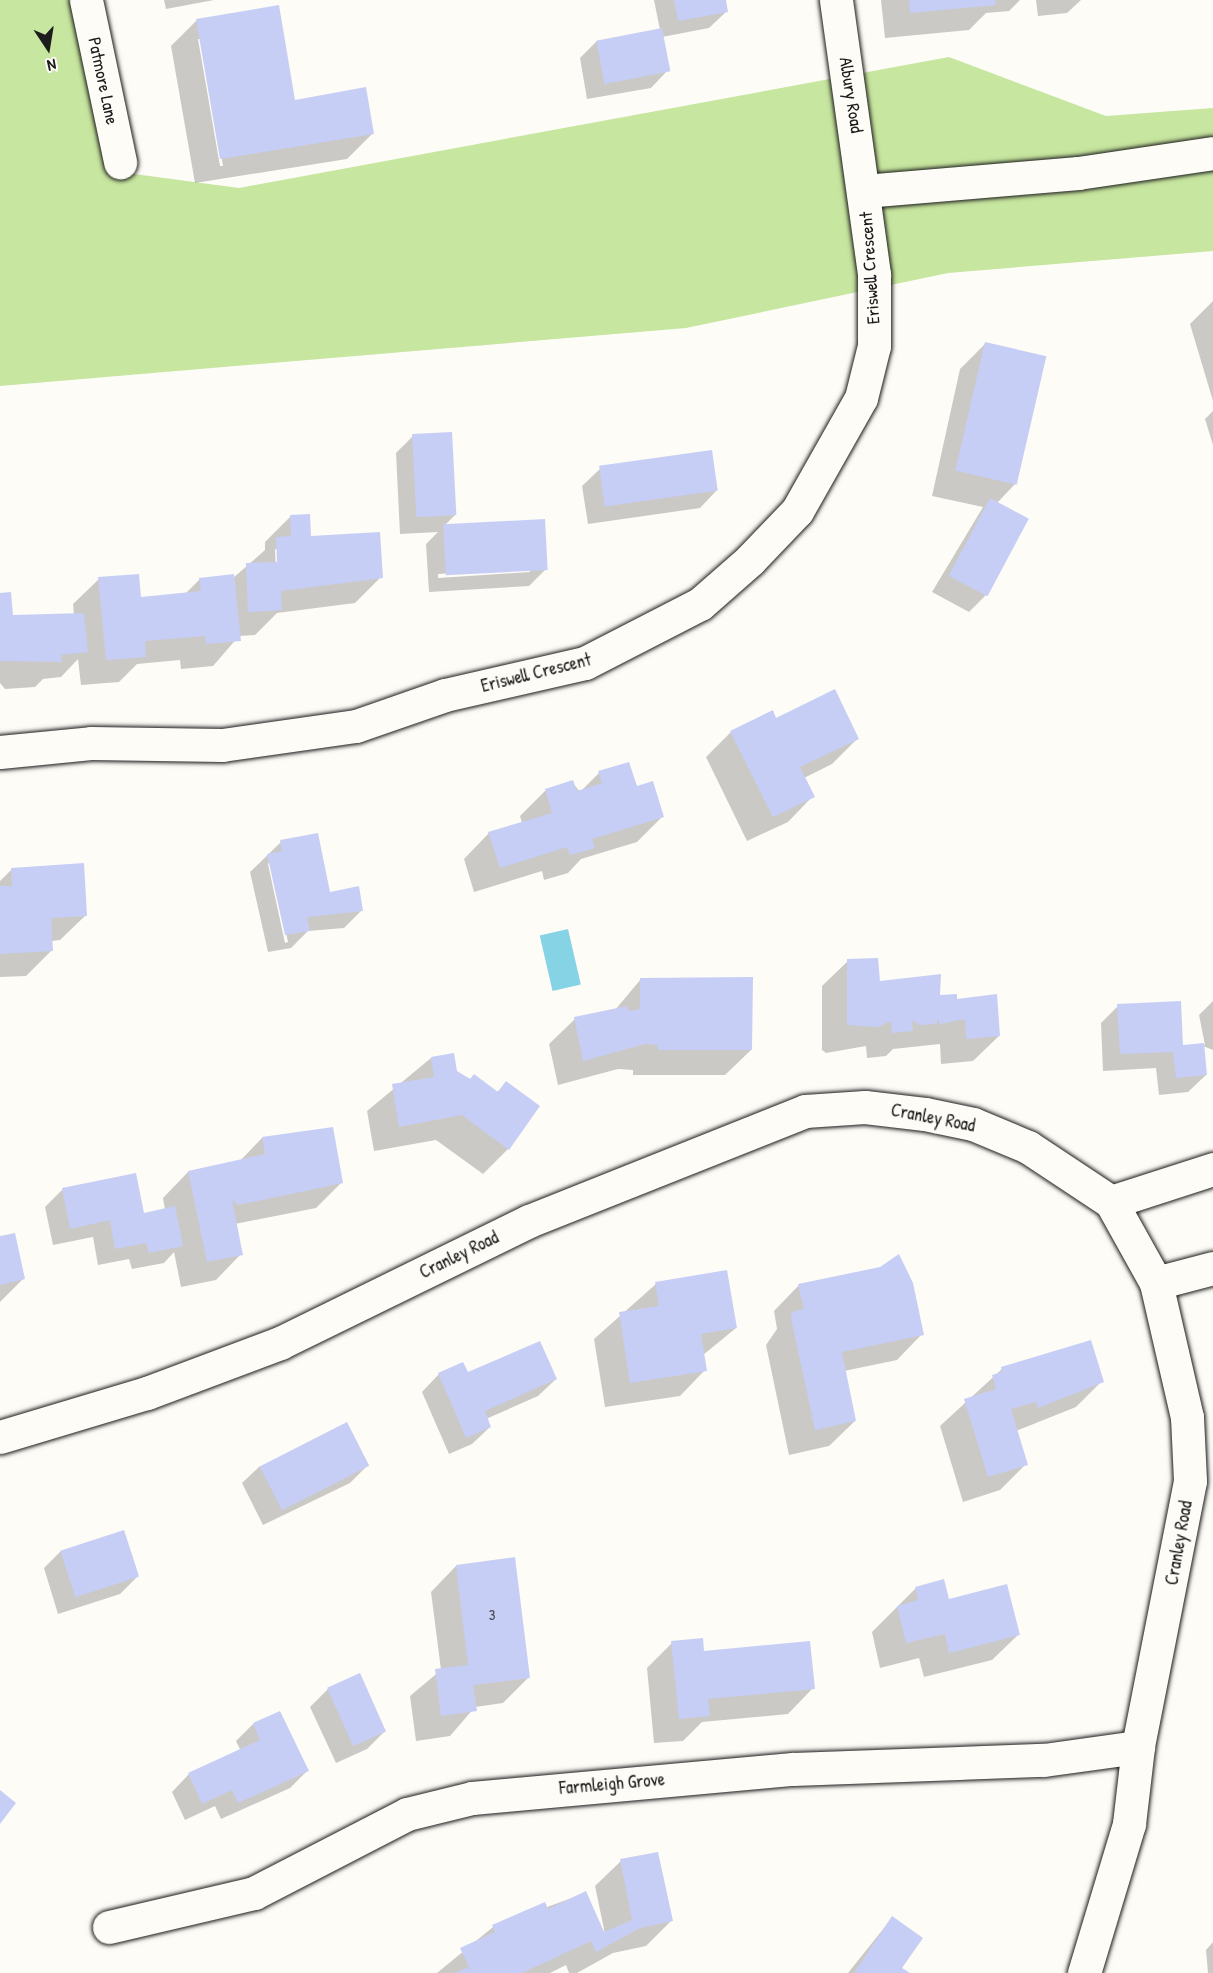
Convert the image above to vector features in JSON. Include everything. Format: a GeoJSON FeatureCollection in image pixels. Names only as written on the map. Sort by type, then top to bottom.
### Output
{"type":"FeatureCollection","features":[{"type":"Feature","properties":{"kind":"street","name":"Patmore Lane"},"geometry":{"type":"LineString","coordinates":[[86,0],[120,162]]}},
{"type":"Feature","properties":{"kind":"street","name":"Albury Road"},"geometry":{"type":"LineString","coordinates":[[836,0],[864,190]]}},
{"type":"Feature","properties":{"kind":"street"},"geometry":{"type":"LineString","coordinates":[[864,190],[1078,173],[1213,153]]}},
{"type":"Feature","properties":{"kind":"street","name":"Eriswell Crescent"},"geometry":{"type":"LineString","coordinates":[[0,752],[91,743],[222,745],[356,726],[445,695],[585,663],[700,604],[797,511],[861,398],[874,346],[874,274],[864,190]]}},
{"type":"Feature","properties":{"kind":"street","name":"Cranley Road"},"geometry":{"type":"LineString","coordinates":[[0,1437],[258,1352],[530,1221],[805,1111],[865,1107],[973,1124],[1028,1147],[1111,1202],[1156,1283],[1178,1359],[1190,1481],[1138,1747],[1129,1824],[1084,1973]]}},
{"type":"Feature","properties":{"kind":"street"},"geometry":{"type":"LineString","coordinates":[[1111,1202],[1213,1169]]}},
{"type":"Feature","properties":{"kind":"street"},"geometry":{"type":"LineString","coordinates":[[1156,1283],[1213,1268]]}},
{"type":"Feature","properties":{"kind":"street","name":"Farmleigh Grove"},"geometry":{"type":"LineString","coordinates":[[109,1927],[254,1893],[407,1814],[472,1798],[793,1769],[1044,1760],[1138,1747]]}},
{"type":"Feature","properties":{"kind":"green space"},"geometry":{"type":"Polygon","coordinates":[[[0,0],[77,0],[112,171],[239,188],[949,57],[1106,116],[1213,108],[1213,251],[948,273],[686,328],[0,386],[0,0]]]}},
{"type":"Feature","properties":{"kind":"water"},"geometry":{"type":"Polygon","coordinates":[[[568,929],[581,985],[553,991],[540,936],[568,929]]]}},
{"type":"Feature","properties":{"kind":"building"},"geometry":{"type":"Polygon","coordinates":[[[674,0],[726,0],[728,12],[678,21],[674,0]]]}},
{"type":"Feature","properties":{"kind":"building"},"geometry":{"type":"Polygon","coordinates":[[[909,0],[995,0],[996,5],[910,13],[909,0]]]}},
{"type":"Feature","properties":{"kind":"building"},"geometry":{"type":"Polygon","coordinates":[[[279,5],[295,100],[366,87],[374,134],[220,159],[196,19],[279,5]]]}},
{"type":"Feature","properties":{"kind":"building"},"geometry":{"type":"Polygon","coordinates":[[[662,28],[670,71],[605,84],[596,41],[662,28]]]}},
{"type":"Feature","properties":{"kind":"building"},"geometry":{"type":"Polygon","coordinates":[[[985,342],[1046,356],[1017,485],[955,471],[985,342]]]}},
{"type":"Feature","properties":{"kind":"building"},"geometry":{"type":"Polygon","coordinates":[[[452,432],[456,515],[416,517],[412,434],[452,432]]]}},
{"type":"Feature","properties":{"kind":"building"},"geometry":{"type":"Polygon","coordinates":[[[712,450],[718,491],[605,506],[599,466],[712,450]]]}},
{"type":"Feature","properties":{"kind":"building"},"geometry":{"type":"Polygon","coordinates":[[[990,498],[1029,519],[988,596],[949,576],[990,498]]]}},
{"type":"Feature","properties":{"kind":"building"},"geometry":{"type":"Polygon","coordinates":[[[310,514],[311,536],[380,532],[383,578],[281,591],[282,610],[248,612],[246,563],[277,562],[276,537],[291,536],[290,515],[310,514]]]}},
{"type":"Feature","properties":{"kind":"building"},"geometry":{"type":"Polygon","coordinates":[[[545,519],[548,570],[446,575],[443,524],[545,519]]]}},
{"type":"Feature","properties":{"kind":"building"},"geometry":{"type":"Polygon","coordinates":[[[139,574],[141,597],[201,591],[199,578],[234,574],[241,641],[206,644],[205,636],[145,641],[146,657],[106,660],[98,577],[139,574]]]}},
{"type":"Feature","properties":{"kind":"building"},"geometry":{"type":"Polygon","coordinates":[[[11,592],[13,615],[84,613],[88,652],[61,655],[62,662],[0,661],[0,593],[11,592]]]}},
{"type":"Feature","properties":{"kind":"building"},"geometry":{"type":"Polygon","coordinates":[[[835,689],[859,739],[800,767],[815,797],[773,817],[730,731],[773,710],[776,718],[835,689]]]}},
{"type":"Feature","properties":{"kind":"building"},"geometry":{"type":"Polygon","coordinates":[[[629,762],[637,786],[653,781],[664,817],[592,839],[595,848],[570,855],[567,847],[500,868],[488,832],[552,813],[545,789],[573,780],[577,791],[602,783],[598,771],[629,762]]]}},
{"type":"Feature","properties":{"kind":"building"},"geometry":{"type":"Polygon","coordinates":[[[318,833],[330,892],[359,886],[363,911],[307,917],[310,931],[285,935],[267,854],[282,851],[280,840],[318,833]]]}},
{"type":"Feature","properties":{"kind":"building"},"geometry":{"type":"Polygon","coordinates":[[[84,863],[87,916],[51,918],[53,951],[0,954],[0,886],[12,886],[11,868],[84,863]]]}},
{"type":"Feature","properties":{"kind":"building"},"geometry":{"type":"Polygon","coordinates":[[[878,958],[880,981],[941,974],[940,995],[957,994],[957,999],[997,994],[1000,1036],[966,1039],[965,1019],[940,1024],[937,1018],[937,1024],[919,1025],[912,1020],[913,1031],[892,1033],[891,1021],[878,1027],[847,1025],[847,959],[878,958]]]}},
{"type":"Feature","properties":{"kind":"building"},"geometry":{"type":"Polygon","coordinates":[[[753,977],[752,1050],[658,1050],[658,1045],[645,1044],[583,1061],[574,1017],[627,1006],[628,1011],[640,1009],[640,978],[753,977]]]}},
{"type":"Feature","properties":{"kind":"building"},"geometry":{"type":"Polygon","coordinates":[[[1181,1001],[1183,1045],[1204,1043],[1207,1075],[1176,1078],[1173,1052],[1120,1054],[1117,1004],[1181,1001]]]}},
{"type":"Feature","properties":{"kind":"building"},"geometry":{"type":"Polygon","coordinates":[[[454,1053],[457,1071],[470,1079],[474,1074],[498,1092],[506,1081],[540,1106],[509,1150],[462,1115],[399,1127],[392,1084],[434,1077],[431,1057],[454,1053]]]}},
{"type":"Feature","properties":{"kind":"building"},"geometry":{"type":"Polygon","coordinates":[[[333,1127],[343,1183],[238,1205],[232,1200],[243,1255],[207,1262],[188,1171],[265,1154],[262,1137],[333,1127]]]}},
{"type":"Feature","properties":{"kind":"building"},"geometry":{"type":"Polygon","coordinates":[[[136,1173],[144,1213],[175,1206],[183,1246],[149,1253],[146,1243],[115,1249],[110,1220],[70,1229],[62,1188],[136,1173]]]}},
{"type":"Feature","properties":{"kind":"building"},"geometry":{"type":"Polygon","coordinates":[[[15,1233],[25,1279],[0,1285],[0,1236],[15,1233]]]}},
{"type":"Feature","properties":{"kind":"building"},"geometry":{"type":"Polygon","coordinates":[[[899,1254],[913,1283],[924,1335],[842,1352],[856,1421],[815,1430],[791,1318],[792,1312],[804,1309],[798,1284],[880,1267],[899,1254]]]}},
{"type":"Feature","properties":{"kind":"building"},"geometry":{"type":"Polygon","coordinates":[[[727,1270],[737,1328],[701,1334],[707,1371],[630,1383],[619,1312],[659,1306],[655,1282],[727,1270]]]}},
{"type":"Feature","properties":{"kind":"building"},"geometry":{"type":"Polygon","coordinates":[[[1091,1340],[1104,1382],[1038,1408],[1036,1402],[1011,1409],[1028,1465],[988,1477],[964,1399],[996,1389],[992,1375],[1002,1372],[1001,1367],[1091,1340]]]}},
{"type":"Feature","properties":{"kind":"building"},"geometry":{"type":"Polygon","coordinates":[[[540,1341],[557,1379],[485,1411],[491,1427],[466,1438],[438,1373],[463,1362],[468,1372],[540,1341]]]}},
{"type":"Feature","properties":{"kind":"building"},"geometry":{"type":"Polygon","coordinates":[[[347,1422],[369,1466],[282,1510],[260,1466],[347,1422]]]}},
{"type":"Feature","properties":{"kind":"building"},"geometry":{"type":"Polygon","coordinates":[[[124,1530],[139,1577],[75,1597],[60,1551],[124,1530]]]}},
{"type":"Feature","properties":{"kind":"building"},"geometry":{"type":"Polygon","coordinates":[[[515,1557],[530,1678],[473,1685],[477,1711],[441,1716],[435,1669],[468,1665],[456,1565],[515,1557]]]}},
{"type":"Feature","properties":{"kind":"building"},"geometry":{"type":"Polygon","coordinates":[[[944,1579],[949,1599],[1007,1584],[1020,1635],[949,1653],[945,1634],[906,1643],[897,1606],[918,1600],[915,1587],[944,1579]]]}},
{"type":"Feature","properties":{"kind":"building"},"geometry":{"type":"Polygon","coordinates":[[[703,1638],[704,1651],[810,1641],[815,1689],[708,1699],[710,1716],[679,1719],[671,1641],[703,1638]]]}},
{"type":"Feature","properties":{"kind":"building"},"geometry":{"type":"Polygon","coordinates":[[[360,1673],[386,1731],[353,1746],[327,1688],[360,1673]]]}},
{"type":"Feature","properties":{"kind":"building"},"geometry":{"type":"Polygon","coordinates":[[[280,1711],[309,1771],[238,1803],[232,1790],[202,1804],[188,1773],[260,1740],[253,1723],[280,1711]]]}},
{"type":"Feature","properties":{"kind":"building"},"geometry":{"type":"Polygon","coordinates":[[[0,1790],[16,1803],[0,1824],[0,1790]]]}},
{"type":"Feature","properties":{"kind":"building"},"geometry":{"type":"Polygon","coordinates":[[[658,1852],[673,1921],[640,1928],[596,1952],[591,1941],[522,1973],[455,1973],[469,1967],[460,1948],[495,1932],[492,1925],[545,1902],[548,1909],[586,1891],[604,1932],[632,1920],[620,1859],[658,1852]]]}},
{"type":"Feature","properties":{"kind":"building"},"geometry":{"type":"Polygon","coordinates":[[[892,1916],[923,1938],[902,1968],[910,1973],[854,1973],[892,1916]]]}}]}
